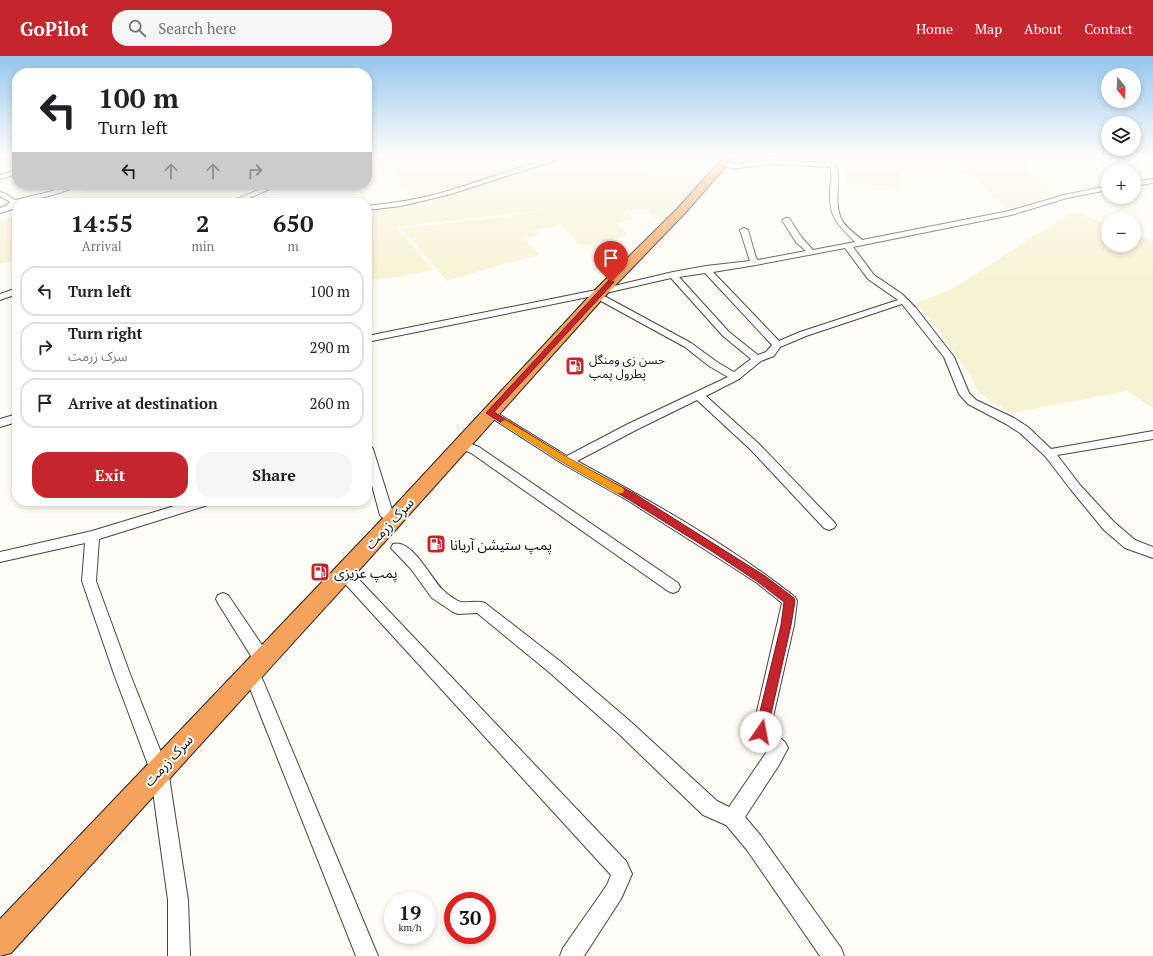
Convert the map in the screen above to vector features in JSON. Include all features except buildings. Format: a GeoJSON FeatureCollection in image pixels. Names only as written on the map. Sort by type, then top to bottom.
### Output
{"type":"FeatureCollection","features":[{"type":"Feature","properties":{"kind":"highway","name":"سرک زرمت"},"geometry":{"type":"LineString","coordinates":[[0,942],[393,520],[598,295],[692,199]]}},
{"type":"Feature","properties":{"kind":"street"},"geometry":{"type":"LineString","coordinates":[[372,207],[401,204],[423,199]]}},
{"type":"Feature","properties":{"kind":"street"},"geometry":{"type":"LineString","coordinates":[[834,199],[836,216],[860,243]]}},
{"type":"Feature","properties":{"kind":"street"},"geometry":{"type":"LineString","coordinates":[[372,338],[598,295],[672,275],[812,253],[1011,213],[1056,199]]}},
{"type":"Feature","properties":{"kind":"street"},"geometry":{"type":"LineString","coordinates":[[0,211],[12,204]]}},
{"type":"Feature","properties":{"kind":"street"},"geometry":{"type":"LineString","coordinates":[[786,220],[799,240],[812,253]]}},
{"type":"Feature","properties":{"kind":"street"},"geometry":{"type":"LineString","coordinates":[[744,230],[752,259],[756,263]]}},
{"type":"Feature","properties":{"kind":"street"},"geometry":{"type":"LineString","coordinates":[[847,245],[871,277],[904,301],[949,356],[964,394],[972,402],[1010,421],[1024,430],[1049,453],[1076,488],[1109,526],[1130,544],[1153,553]]}},
{"type":"Feature","properties":{"kind":"street"},"geometry":{"type":"LineString","coordinates":[[706,269],[777,344]]}},
{"type":"Feature","properties":{"kind":"street"},"geometry":{"type":"LineString","coordinates":[[672,275],[726,334],[756,359]]}},
{"type":"Feature","properties":{"kind":"street"},"geometry":{"type":"LineString","coordinates":[[0,297],[12,293]]}},
{"type":"Feature","properties":{"kind":"street"},"geometry":{"type":"LineString","coordinates":[[598,295],[688,345],[713,364],[735,377]]}},
{"type":"Feature","properties":{"kind":"street"},"geometry":{"type":"LineString","coordinates":[[567,461],[632,427],[699,396],[735,377],[756,359],[770,354],[777,344],[904,301]]}},
{"type":"Feature","properties":{"kind":"street"},"geometry":{"type":"LineString","coordinates":[[699,396],[755,448],[829,525]]}},
{"type":"Feature","properties":{"kind":"street"},"geometry":{"type":"LineString","coordinates":[[490,413],[567,461],[659,514],[762,579],[790,601],[786,625],[761,732],[779,748],[733,818]]}},
{"type":"Feature","properties":{"kind":"street"},"geometry":{"type":"LineString","coordinates":[[0,423],[12,419]]}},
{"type":"Feature","properties":{"kind":"street"},"geometry":{"type":"LineString","coordinates":[[1049,453],[1153,435]]}},
{"type":"Feature","properties":{"kind":"street"},"geometry":{"type":"LineString","coordinates":[[461,444],[475,450],[673,587]]}},
{"type":"Feature","properties":{"kind":"street"},"geometry":{"type":"LineString","coordinates":[[372,465],[387,515],[393,520]]}},
{"type":"Feature","properties":{"kind":"street"},"geometry":{"type":"LineString","coordinates":[[1,559],[92,536],[190,506]]}},
{"type":"Feature","properties":{"kind":"street"},"geometry":{"type":"LineString","coordinates":[[92,536],[89,582],[159,770],[178,900],[179,956]]}},
{"type":"Feature","properties":{"kind":"street"},"geometry":{"type":"LineString","coordinates":[[398,548],[416,565],[437,594],[458,608],[480,607],[555,667],[625,728],[710,808],[733,818],[754,843],[833,956]]}},
{"type":"Feature","properties":{"kind":"street"},"geometry":{"type":"LineString","coordinates":[[343,572],[619,868],[622,874],[614,892],[571,956]]}},
{"type":"Feature","properties":{"kind":"street"},"geometry":{"type":"LineString","coordinates":[[223,599],[257,665],[367,956]]}},
{"type":"Feature","properties":{"kind":"shaded area"},"geometry":{"type":"Polygon","coordinates":[[[418,199],[684,199],[680,200],[660,223],[646,209],[626,211],[633,219],[616,223],[629,236],[585,245],[575,243],[577,240],[560,225],[533,230],[539,235],[523,238],[540,255],[503,264],[447,281],[401,228],[505,217],[550,209],[396,227],[434,270],[399,277],[372,280],[372,212],[380,211],[378,207],[418,199]]]}},
{"type":"Feature","properties":{"kind":"shaded area"},"geometry":{"type":"Polygon","coordinates":[[[996,199],[1055,199],[1010,210],[996,199]]]}},
{"type":"Feature","properties":{"kind":"shaded area"},"geometry":{"type":"Polygon","coordinates":[[[1072,212],[1079,213],[1101,223],[1101,252],[1141,252],[1141,237],[1153,241],[1153,408],[1128,391],[1011,413],[990,401],[977,390],[971,377],[934,324],[916,303],[952,289],[1072,212]]]}},
{"type":"Feature","properties":{"kind":"shaded area"},"geometry":{"type":"Polygon","coordinates":[[[12,216],[12,261],[0,264],[0,223],[12,216]]]}},
{"type":"Feature","properties":{"kind":"slow traffic"},"geometry":{"type":"LineString","coordinates":[[505,422],[567,461],[620,490]]}},
{"type":"Feature","properties":{"kind":"place","name":"حسن زی ومنگل پطرول پمپ"},"geometry":{"type":"Point","coordinates":[575,366]}},
{"type":"Feature","properties":{"kind":"place","name":"پمپ ستیشن آریانا"},"geometry":{"type":"Point","coordinates":[436,544]}},
{"type":"Feature","properties":{"kind":"place","name":"پمپ عزیزی"},"geometry":{"type":"Point","coordinates":[320,572]}},
{"type":"Feature","properties":{"kind":"route"},"geometry":{"type":"LineString","coordinates":[[611,282],[490,413],[567,461],[632,497],[716,549],[762,579],[790,601],[786,625],[766,705],[761,732]]}}]}
